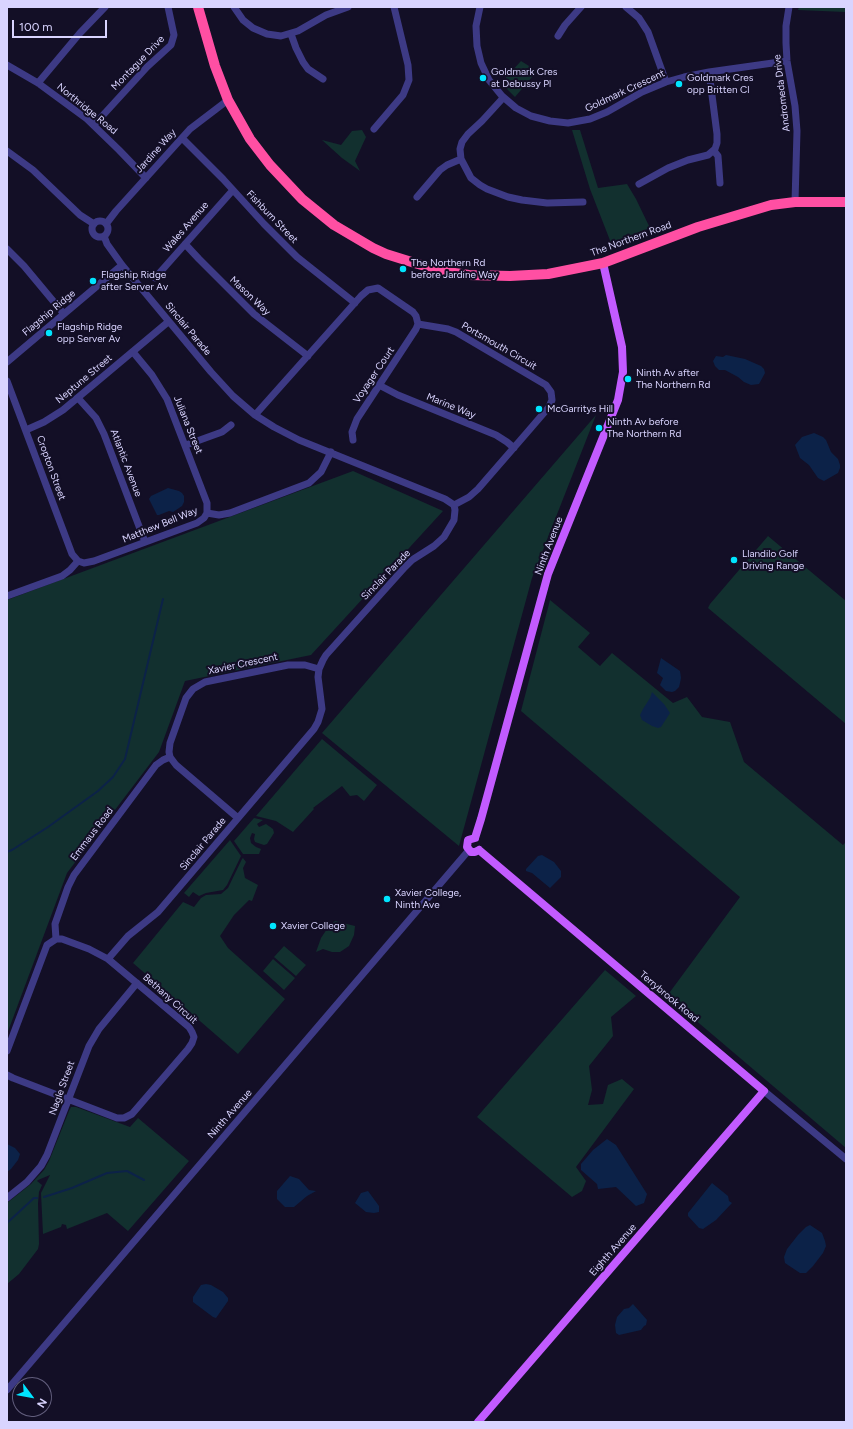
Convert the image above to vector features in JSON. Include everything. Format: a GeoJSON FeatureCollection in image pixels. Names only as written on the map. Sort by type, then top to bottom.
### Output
{"type":"FeatureCollection","features":[{"type":"Feature","properties":{"kind":"highway","name":"The Northern Road"},"geometry":{"type":"LineString","coordinates":[[198,7],[215,66],[228,100],[243,127],[260,152],[292,189],[311,207],[334,225],[360,241],[386,254],[432,268],[469,276],[485,277],[537,275],[603,263],[698,227],[758,209],[795,202],[846,202]]}},
{"type":"Feature","properties":{"kind":"main road","name":"Ninth Avenue"},"geometry":{"type":"LineString","coordinates":[[475,838],[548,574],[618,400],[623,372],[622,346],[603,263]]}},
{"type":"Feature","properties":{"kind":"main road"},"geometry":{"type":"LineString","coordinates":[[475,838],[480,842],[480,846],[478,850],[473,852],[467,847],[467,842],[470,839],[475,838]]}},
{"type":"Feature","properties":{"kind":"main road","name":"Terrybrook Road"},"geometry":{"type":"LineString","coordinates":[[478,850],[764,1091]]}},
{"type":"Feature","properties":{"kind":"main road","name":"Eighth Avenue"},"geometry":{"type":"LineString","coordinates":[[478,1422],[764,1091]]}},
{"type":"Feature","properties":{"kind":"street"},"geometry":{"type":"LineString","coordinates":[[38,83],[80,33],[105,7]]}},
{"type":"Feature","properties":{"kind":"street","name":"Montague Drive"},"geometry":{"type":"LineString","coordinates":[[94,125],[142,72],[171,45],[174,35],[168,7]]}},
{"type":"Feature","properties":{"kind":"street"},"geometry":{"type":"LineString","coordinates":[[234,7],[243,20],[257,31],[271,35],[291,34],[303,29],[326,15],[348,7]]}},
{"type":"Feature","properties":{"kind":"street"},"geometry":{"type":"LineString","coordinates":[[374,129],[403,95],[409,80],[408,65],[394,7]]}},
{"type":"Feature","properties":{"kind":"street","name":"Goldmark Crescent"},"geometry":{"type":"LineString","coordinates":[[480,7],[476,31],[478,53],[486,75],[503,98],[516,108],[531,116],[550,122],[574,122],[590,119],[601,115],[642,92],[666,82],[709,72],[788,61]]}},
{"type":"Feature","properties":{"kind":"street"},"geometry":{"type":"LineString","coordinates":[[558,36],[565,25],[581,7]]}},
{"type":"Feature","properties":{"kind":"street"},"geometry":{"type":"LineString","coordinates":[[626,7],[639,18],[646,29],[666,82]]}},
{"type":"Feature","properties":{"kind":"street","name":"Andromeda Drive"},"geometry":{"type":"LineString","coordinates":[[789,7],[786,36],[796,122],[797,154],[795,202]]}},
{"type":"Feature","properties":{"kind":"street"},"geometry":{"type":"LineString","coordinates":[[291,34],[303,62],[311,71],[323,79]]}},
{"type":"Feature","properties":{"kind":"street","name":"Northridge Road"},"geometry":{"type":"LineString","coordinates":[[7,65],[38,83],[94,125],[146,178]]}},
{"type":"Feature","properties":{"kind":"street"},"geometry":{"type":"LineString","coordinates":[[639,184],[668,168],[714,152],[717,143],[717,134],[709,72]]}},
{"type":"Feature","properties":{"kind":"street"},"geometry":{"type":"LineString","coordinates":[[503,98],[464,139],[460,150],[461,159],[469,175],[474,181],[483,187],[502,195],[522,200],[542,203],[583,202]]}},
{"type":"Feature","properties":{"kind":"street","name":"Jardine Way"},"geometry":{"type":"LineString","coordinates":[[106,224],[190,129],[228,100]]}},
{"type":"Feature","properties":{"kind":"street","name":"Fishburn Street"},"geometry":{"type":"LineString","coordinates":[[182,138],[264,224],[298,257],[355,302]]}},
{"type":"Feature","properties":{"kind":"street"},"geometry":{"type":"LineString","coordinates":[[7,151],[33,170],[80,215],[94,224]]}},
{"type":"Feature","properties":{"kind":"street"},"geometry":{"type":"LineString","coordinates":[[714,152],[718,156],[720,183]]}},
{"type":"Feature","properties":{"kind":"street"},"geometry":{"type":"LineString","coordinates":[[417,196],[440,170],[461,159]]}},
{"type":"Feature","properties":{"kind":"street","name":"Wales Avenue"},"geometry":{"type":"LineString","coordinates":[[155,278],[233,190]]}},
{"type":"Feature","properties":{"kind":"street"},"geometry":{"type":"LineString","coordinates":[[100,221],[106,224],[108,231],[104,236],[99,237],[94,234],[92,230],[94,224],[100,221]]}},
{"type":"Feature","properties":{"kind":"street","name":"Sinclair Parade"},"geometry":{"type":"LineString","coordinates":[[104,236],[107,244],[122,265],[168,322],[223,386],[255,415],[285,433],[446,499],[454,505],[455,514],[451,526],[444,537],[434,546],[416,557],[405,567],[326,655],[319,669],[318,685],[322,709],[318,722],[308,737],[158,912],[128,936],[108,959]]}},
{"type":"Feature","properties":{"kind":"street","name":"Mason Way"},"geometry":{"type":"LineString","coordinates":[[185,244],[204,265],[254,314],[308,356]]}},
{"type":"Feature","properties":{"kind":"street"},"geometry":{"type":"LineString","coordinates":[[7,249],[24,266],[64,314]]}},
{"type":"Feature","properties":{"kind":"street","name":"Flagship Ridge"},"geometry":{"type":"LineString","coordinates":[[7,362],[122,265]]}},
{"type":"Feature","properties":{"kind":"street"},"geometry":{"type":"LineString","coordinates":[[255,415],[355,302],[368,290],[378,288],[413,312],[416,316],[418,324]]}},
{"type":"Feature","properties":{"kind":"street","name":"Neptune Street"},"geometry":{"type":"LineString","coordinates":[[26,430],[53,417],[78,398],[168,322]]}},
{"type":"Feature","properties":{"kind":"street","name":"Voyager Court"},"geometry":{"type":"LineString","coordinates":[[353,440],[352,432],[357,419],[418,324]]}},
{"type":"Feature","properties":{"kind":"street","name":"Portsmouth Circuit"},"geometry":{"type":"LineString","coordinates":[[418,324],[448,329],[456,332],[546,385],[550,389],[552,397],[549,407],[474,493],[454,505]]}},
{"type":"Feature","properties":{"kind":"street","name":"Juliana Street"},"geometry":{"type":"LineString","coordinates":[[132,352],[152,375],[167,399],[186,445],[207,503],[208,513]]}},
{"type":"Feature","properties":{"kind":"street","name":"Cropton Street"},"geometry":{"type":"LineString","coordinates":[[7,380],[72,554],[78,561]]}},
{"type":"Feature","properties":{"kind":"street","name":"Marine Way"},"geometry":{"type":"LineString","coordinates":[[379,385],[398,395],[496,436],[514,448]]}},
{"type":"Feature","properties":{"kind":"street","name":"Atlantic Avenue"},"geometry":{"type":"LineString","coordinates":[[78,398],[96,418],[104,434],[145,542]]}},
{"type":"Feature","properties":{"kind":"street"},"geometry":{"type":"LineString","coordinates":[[186,445],[222,432],[231,424]]}},
{"type":"Feature","properties":{"kind":"street","name":"Matthew Bell Way"},"geometry":{"type":"LineString","coordinates":[[78,561],[84,563],[94,561],[201,521],[208,513],[219,515],[230,514],[309,483],[321,472],[330,452]]}},
{"type":"Feature","properties":{"kind":"street"},"geometry":{"type":"LineString","coordinates":[[7,587],[8,595],[62,576],[78,561]]}},
{"type":"Feature","properties":{"kind":"street","name":"Xavier Crescent"},"geometry":{"type":"LineString","coordinates":[[170,757],[170,743],[183,704],[189,693],[199,685],[205,682],[288,665],[305,665],[319,669]]}},
{"type":"Feature","properties":{"kind":"street"},"geometry":{"type":"LineString","coordinates":[[170,757],[176,765],[238,818]]}},
{"type":"Feature","properties":{"kind":"street","name":"Emmaus Road"},"geometry":{"type":"LineString","coordinates":[[56,939],[55,924],[74,875],[156,766],[163,760],[170,757]]}},
{"type":"Feature","properties":{"kind":"street","name":"Ninth Avenue"},"geometry":{"type":"LineString","coordinates":[[7,1390],[469,850]]}},
{"type":"Feature","properties":{"kind":"street"},"geometry":{"type":"LineString","coordinates":[[7,1051],[47,945],[56,939]]}},
{"type":"Feature","properties":{"kind":"street","name":"Bethany Circuit"},"geometry":{"type":"LineString","coordinates":[[7,1075],[117,1118],[127,1117],[134,1112],[191,1046],[194,1038],[191,1030],[108,959],[89,949],[56,939]]}},
{"type":"Feature","properties":{"kind":"street","name":"Nagle Street"},"geometry":{"type":"LineString","coordinates":[[7,1198],[27,1182],[41,1166],[47,1155],[85,1053],[95,1035],[137,984]]}},
{"type":"Feature","properties":{"kind":"street","name":"Terrybrook Road"},"geometry":{"type":"LineString","coordinates":[[764,1091],[846,1159]]}},
{"type":"Feature","properties":{"kind":"green space"},"geometry":{"type":"Polygon","coordinates":[[[799,7],[846,7],[846,12],[798,10],[799,7]]]}},
{"type":"Feature","properties":{"kind":"green space"},"geometry":{"type":"Polygon","coordinates":[[[521,61],[537,71],[515,97],[501,83],[521,61]]]}},
{"type":"Feature","properties":{"kind":"green space"},"geometry":{"type":"Polygon","coordinates":[[[362,130],[366,137],[355,161],[360,171],[342,158],[322,140],[341,145],[352,131],[362,130]]]}},
{"type":"Feature","properties":{"kind":"green space"},"geometry":{"type":"Polygon","coordinates":[[[572,130],[580,130],[598,188],[627,184],[650,228],[611,243],[590,189],[572,130]]]}},
{"type":"Feature","properties":{"kind":"green space"},"geometry":{"type":"Polygon","coordinates":[[[596,415],[532,578],[459,846],[322,733],[596,415]]]}},
{"type":"Feature","properties":{"kind":"green space"},"geometry":{"type":"Polygon","coordinates":[[[353,471],[443,511],[311,655],[185,681],[159,752],[67,873],[7,1034],[7,600],[353,471]]]}},
{"type":"Feature","properties":{"kind":"green space"},"geometry":{"type":"Polygon","coordinates":[[[768,536],[846,601],[846,724],[708,608],[768,536]]]}},
{"type":"Feature","properties":{"kind":"green space"},"geometry":{"type":"Polygon","coordinates":[[[550,600],[590,633],[578,647],[600,666],[612,653],[673,703],[687,697],[702,717],[730,722],[744,762],[843,845],[846,842],[846,1148],[667,996],[740,897],[521,711],[550,600]]]}},
{"type":"Feature","properties":{"kind":"green space"},"geometry":{"type":"Polygon","coordinates":[[[322,739],[377,785],[364,801],[357,795],[350,796],[342,786],[313,808],[314,809],[293,832],[276,821],[256,816],[322,739]]]}},
{"type":"Feature","properties":{"kind":"green space"},"geometry":{"type":"Polygon","coordinates":[[[254,818],[263,820],[257,824],[259,827],[266,824],[273,829],[274,833],[267,844],[264,845],[255,842],[255,834],[252,833],[250,838],[251,843],[261,849],[259,854],[243,854],[234,841],[254,818]]]}},
{"type":"Feature","properties":{"kind":"green space"},"geometry":{"type":"Polygon","coordinates":[[[230,840],[241,856],[227,885],[223,890],[206,893],[199,896],[193,892],[189,897],[184,893],[230,840]]]}},
{"type":"Feature","properties":{"kind":"green space"},"geometry":{"type":"Polygon","coordinates":[[[243,858],[246,862],[243,868],[245,878],[258,885],[252,901],[249,900],[234,915],[220,936],[228,948],[285,999],[238,1054],[133,963],[183,902],[194,907],[201,898],[206,895],[221,894],[228,888],[243,858]]]}},
{"type":"Feature","properties":{"kind":"green space"},"geometry":{"type":"Polygon","coordinates":[[[335,921],[355,926],[354,935],[349,946],[340,952],[332,952],[323,949],[316,952],[321,938],[329,926],[335,921]]]}},
{"type":"Feature","properties":{"kind":"green space"},"geometry":{"type":"Polygon","coordinates":[[[284,946],[306,965],[296,976],[274,957],[284,946]]]}},
{"type":"Feature","properties":{"kind":"green space"},"geometry":{"type":"Polygon","coordinates":[[[273,959],[295,978],[284,990],[263,971],[273,959]]]}},
{"type":"Feature","properties":{"kind":"green space"},"geometry":{"type":"Polygon","coordinates":[[[605,970],[636,996],[611,1017],[613,1036],[589,1066],[592,1090],[588,1105],[603,1104],[608,1085],[622,1079],[634,1089],[576,1167],[586,1181],[582,1191],[572,1197],[477,1117],[605,970]]]}},
{"type":"Feature","properties":{"kind":"green space"},"geometry":{"type":"Polygon","coordinates":[[[71,1107],[76,1107],[130,1127],[138,1118],[189,1161],[128,1231],[107,1213],[67,1229],[66,1225],[62,1224],[61,1227],[43,1234],[41,1193],[50,1175],[38,1180],[37,1181],[42,1185],[39,1192],[38,1203],[38,1249],[19,1274],[7,1284],[7,1203],[31,1184],[44,1170],[71,1107]]]}},
{"type":"Feature","properties":{"kind":"water"},"geometry":{"type":"Polygon","coordinates":[[[726,355],[745,359],[761,366],[765,373],[759,384],[751,385],[725,370],[719,370],[713,361],[716,356],[723,357],[726,355]]]}},
{"type":"Feature","properties":{"kind":"water"},"geometry":{"type":"Polygon","coordinates":[[[814,433],[826,440],[831,452],[838,459],[840,465],[838,473],[824,481],[818,478],[809,465],[800,458],[795,445],[802,437],[814,433]]]}},
{"type":"Feature","properties":{"kind":"water"},"geometry":{"type":"Polygon","coordinates":[[[168,488],[182,493],[184,496],[184,502],[182,506],[173,512],[169,511],[157,515],[149,499],[151,496],[168,488]]]}},
{"type":"Feature","properties":{"kind":"water"},"geometry":{"type":"Polygon","coordinates":[[[661,658],[680,671],[681,678],[679,687],[675,691],[666,691],[660,685],[663,678],[657,673],[661,658]]]}},
{"type":"Feature","properties":{"kind":"water"},"geometry":{"type":"Polygon","coordinates":[[[652,692],[664,704],[670,713],[661,727],[658,728],[642,720],[640,715],[652,692]]]}},
{"type":"Feature","properties":{"kind":"water"},"geometry":{"type":"Polygon","coordinates":[[[542,855],[554,862],[561,871],[561,877],[550,888],[532,873],[526,871],[526,869],[538,856],[542,855]]]}},
{"type":"Feature","properties":{"kind":"water"},"geometry":{"type":"Polygon","coordinates":[[[607,1139],[616,1145],[647,1194],[644,1203],[636,1206],[616,1187],[598,1189],[597,1184],[581,1170],[581,1164],[593,1150],[607,1139]]]}},
{"type":"Feature","properties":{"kind":"water"},"geometry":{"type":"Polygon","coordinates":[[[7,1144],[15,1148],[20,1154],[18,1160],[7,1172],[7,1144]]]}},
{"type":"Feature","properties":{"kind":"water"},"geometry":{"type":"Polygon","coordinates":[[[290,1176],[299,1179],[309,1190],[316,1191],[307,1196],[294,1207],[285,1207],[277,1199],[277,1191],[290,1176]]]}},
{"type":"Feature","properties":{"kind":"water"},"geometry":{"type":"Polygon","coordinates":[[[712,1183],[728,1196],[729,1201],[732,1203],[716,1220],[703,1229],[699,1228],[688,1216],[688,1213],[712,1183]]]}},
{"type":"Feature","properties":{"kind":"water"},"geometry":{"type":"Polygon","coordinates":[[[368,1191],[379,1206],[379,1212],[366,1212],[355,1203],[361,1193],[368,1191]]]}},
{"type":"Feature","properties":{"kind":"water"},"geometry":{"type":"Polygon","coordinates":[[[810,1225],[822,1233],[826,1246],[823,1253],[813,1266],[806,1273],[800,1273],[785,1263],[784,1257],[787,1249],[798,1235],[810,1225]]]}},
{"type":"Feature","properties":{"kind":"water"},"geometry":{"type":"Polygon","coordinates":[[[201,1285],[211,1285],[223,1292],[228,1298],[228,1301],[216,1318],[193,1302],[193,1297],[201,1285]]]}},
{"type":"Feature","properties":{"kind":"water"},"geometry":{"type":"Polygon","coordinates":[[[633,1304],[647,1320],[646,1325],[641,1330],[619,1335],[616,1333],[615,1325],[617,1317],[624,1309],[629,1308],[633,1304]]]}},
{"type":"Feature","properties":{"kind":"waterway"},"geometry":{"type":"LineString","coordinates":[[7,852],[48,827],[98,791],[113,777],[125,759],[163,599]]}},
{"type":"Feature","properties":{"kind":"waterway"},"geometry":{"type":"LineString","coordinates":[[44,1197],[72,1188],[107,1173],[127,1171],[144,1180]]}},
{"type":"Feature","properties":{"kind":"waterway"},"geometry":{"type":"LineString","coordinates":[[7,1223],[34,1198],[37,1198]]}},
{"type":"Feature","properties":{"kind":"place","name":"Goldmark Cres at Debussy Pl"},"geometry":{"type":"Point","coordinates":[483,78]}},
{"type":"Feature","properties":{"kind":"place","name":"Goldmark Cres opp Britten Cl"},"geometry":{"type":"Point","coordinates":[679,84]}},
{"type":"Feature","properties":{"kind":"place","name":"The Northern Rd before Jardine Way"},"geometry":{"type":"Point","coordinates":[403,269]}},
{"type":"Feature","properties":{"kind":"place","name":"Flagship Ridge after Server Av"},"geometry":{"type":"Point","coordinates":[93,281]}},
{"type":"Feature","properties":{"kind":"place","name":"Flagship Ridge opp Server Av"},"geometry":{"type":"Point","coordinates":[49,333]}},
{"type":"Feature","properties":{"kind":"place","name":"Ninth Av after The Northern Rd"},"geometry":{"type":"Point","coordinates":[628,379]}},
{"type":"Feature","properties":{"kind":"place","name":"McGarritys Hill"},"geometry":{"type":"Point","coordinates":[539,409]}},
{"type":"Feature","properties":{"kind":"place","name":"Ninth Av before The Northern Rd"},"geometry":{"type":"Point","coordinates":[599,428]}},
{"type":"Feature","properties":{"kind":"place","name":"Llandilo Golf Driving Range"},"geometry":{"type":"Point","coordinates":[734,560]}},
{"type":"Feature","properties":{"kind":"place","name":"Xavier College, Ninth Ave"},"geometry":{"type":"Point","coordinates":[387,899]}},
{"type":"Feature","properties":{"kind":"place","name":"Xavier College"},"geometry":{"type":"Point","coordinates":[273,926]}}]}
